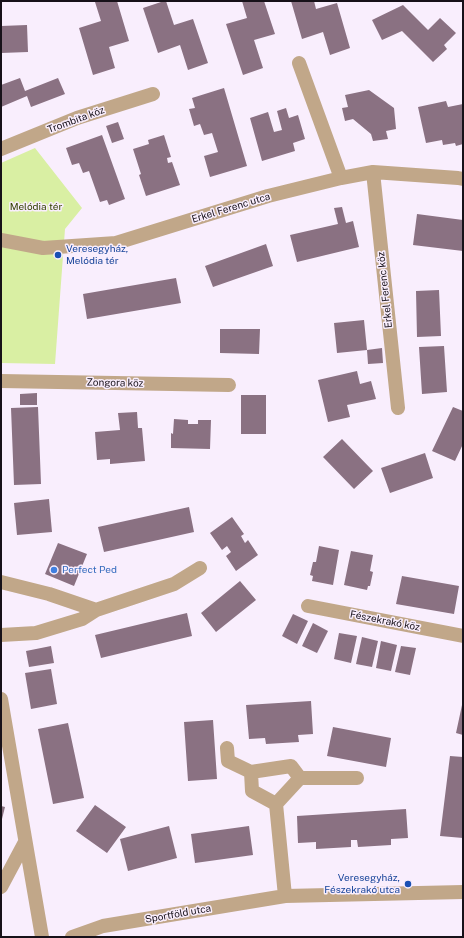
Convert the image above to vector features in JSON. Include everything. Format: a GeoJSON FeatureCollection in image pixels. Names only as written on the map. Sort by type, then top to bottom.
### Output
{"type":"FeatureCollection","features":[{"type":"Feature","properties":{"kind":"street"},"geometry":{"type":"LineString","coordinates":[[299,63],[341,178]]}},
{"type":"Feature","properties":{"kind":"street","name":"Trombita köz"},"geometry":{"type":"LineString","coordinates":[[1,149],[77,118],[153,94]]}},
{"type":"Feature","properties":{"kind":"street","name":"Erkel Ferenc utca"},"geometry":{"type":"LineString","coordinates":[[1,240],[43,248],[116,243],[268,196],[341,178],[373,172],[458,178],[463,180]]}},
{"type":"Feature","properties":{"kind":"street","name":"Erkel Ferenc köz"},"geometry":{"type":"LineString","coordinates":[[373,172],[398,408]]}},
{"type":"Feature","properties":{"kind":"street","name":"Zongora köz"},"geometry":{"type":"LineString","coordinates":[[1,381],[229,385]]}},
{"type":"Feature","properties":{"kind":"street"},"geometry":{"type":"LineString","coordinates":[[1,635],[36,633],[82,619],[96,610],[174,584],[200,568]]}},
{"type":"Feature","properties":{"kind":"street"},"geometry":{"type":"LineString","coordinates":[[1,582],[49,594],[96,610]]}},
{"type":"Feature","properties":{"kind":"street","name":"Fészekrakó köz"},"geometry":{"type":"LineString","coordinates":[[308,606],[463,636]]}},
{"type":"Feature","properties":{"kind":"street"},"geometry":{"type":"LineString","coordinates":[[1,699],[42,937]]}},
{"type":"Feature","properties":{"kind":"street"},"geometry":{"type":"LineString","coordinates":[[227,748],[228,761],[251,772],[291,766],[300,778]]}},
{"type":"Feature","properties":{"kind":"street"},"geometry":{"type":"LineString","coordinates":[[251,772],[252,791],[276,804]]}},
{"type":"Feature","properties":{"kind":"street"},"geometry":{"type":"LineString","coordinates":[[285,896],[276,804],[300,778],[357,778]]}},
{"type":"Feature","properties":{"kind":"street"},"geometry":{"type":"LineString","coordinates":[[1,887],[25,842]]}},
{"type":"Feature","properties":{"kind":"street","name":"Sportföld utca"},"geometry":{"type":"LineString","coordinates":[[72,937],[103,926],[285,896],[463,892]]}},
{"type":"Feature","properties":{"kind":"green space","name":"Melódia tér"},"geometry":{"type":"Polygon","coordinates":[[[35,148],[82,208],[65,229],[55,364],[1,363],[1,163],[35,148]]]}},
{"type":"Feature","properties":{"kind":"building"},"geometry":{"type":"Polygon","coordinates":[[[117,1],[129,41],[109,47],[115,68],[93,75],[79,28],[101,21],[95,2],[117,1]]]}},
{"type":"Feature","properties":{"kind":"building"},"geometry":{"type":"Polygon","coordinates":[[[166,1],[174,25],[193,19],[208,63],[188,70],[180,45],[158,53],[143,8],[166,1]]]}},
{"type":"Feature","properties":{"kind":"building"},"geometry":{"type":"Polygon","coordinates":[[[242,1],[264,1],[275,34],[254,40],[263,68],[243,75],[226,24],[247,18],[242,1]]]}},
{"type":"Feature","properties":{"kind":"building"},"geometry":{"type":"Polygon","coordinates":[[[291,1],[314,1],[316,9],[337,3],[350,48],[330,55],[323,32],[302,39],[291,1]]]}},
{"type":"Feature","properties":{"kind":"building"},"geometry":{"type":"Polygon","coordinates":[[[403,5],[428,30],[440,18],[456,33],[444,45],[447,49],[433,62],[402,31],[382,40],[372,20],[403,5]]]}},
{"type":"Feature","properties":{"kind":"building"},"geometry":{"type":"Polygon","coordinates":[[[27,25],[28,52],[1,53],[1,26],[27,25]]]}},
{"type":"Feature","properties":{"kind":"building"},"geometry":{"type":"Polygon","coordinates":[[[20,78],[25,91],[58,78],[65,94],[31,107],[27,96],[1,107],[1,85],[20,78]]]}},
{"type":"Feature","properties":{"kind":"building"},"geometry":{"type":"Polygon","coordinates":[[[224,88],[247,166],[210,177],[204,156],[218,152],[212,133],[204,135],[200,124],[194,126],[189,109],[195,108],[192,98],[224,88]]]}},
{"type":"Feature","properties":{"kind":"building"},"geometry":{"type":"Polygon","coordinates":[[[369,90],[394,108],[396,129],[386,131],[388,139],[373,141],[371,134],[353,119],[345,121],[342,108],[348,107],[345,95],[369,90]]]}},
{"type":"Feature","properties":{"kind":"building"},"geometry":{"type":"Polygon","coordinates":[[[446,101],[448,107],[463,104],[463,144],[456,146],[455,143],[443,145],[442,140],[426,143],[418,107],[446,101]]]}},
{"type":"Feature","properties":{"kind":"building"},"geometry":{"type":"Polygon","coordinates":[[[286,108],[289,118],[298,115],[305,139],[293,143],[295,151],[262,161],[250,118],[268,112],[274,132],[282,130],[277,111],[286,108]]]}},
{"type":"Feature","properties":{"kind":"building"},"geometry":{"type":"Polygon","coordinates":[[[118,122],[124,139],[112,143],[106,126],[118,122]]]}},
{"type":"Feature","properties":{"kind":"building"},"geometry":{"type":"Polygon","coordinates":[[[102,135],[125,199],[109,205],[107,200],[100,202],[89,171],[83,173],[79,163],[72,165],[66,148],[102,135]]]}},
{"type":"Feature","properties":{"kind":"building"},"geometry":{"type":"Polygon","coordinates":[[[164,135],[171,157],[167,158],[168,163],[172,162],[180,185],[146,196],[133,149],[149,144],[148,140],[164,135]]]}},
{"type":"Feature","properties":{"kind":"building"},"geometry":{"type":"Polygon","coordinates":[[[342,207],[346,223],[353,221],[359,247],[297,262],[290,235],[338,224],[334,208],[342,207]]]}},
{"type":"Feature","properties":{"kind":"building"},"geometry":{"type":"Polygon","coordinates":[[[417,214],[463,220],[463,251],[413,245],[417,214]]]}},
{"type":"Feature","properties":{"kind":"building"},"geometry":{"type":"Polygon","coordinates":[[[266,244],[273,266],[213,287],[205,266],[266,244]]]}},
{"type":"Feature","properties":{"kind":"building"},"geometry":{"type":"Polygon","coordinates":[[[176,278],[181,303],[87,319],[83,294],[176,278]]]}},
{"type":"Feature","properties":{"kind":"building"},"geometry":{"type":"Polygon","coordinates":[[[439,290],[441,336],[417,337],[416,291],[439,290]]]}},
{"type":"Feature","properties":{"kind":"building"},"geometry":{"type":"Polygon","coordinates":[[[364,320],[367,350],[337,353],[334,323],[364,320]]]}},
{"type":"Feature","properties":{"kind":"building"},"geometry":{"type":"Polygon","coordinates":[[[220,329],[260,329],[259,354],[220,353],[220,329]]]}},
{"type":"Feature","properties":{"kind":"building"},"geometry":{"type":"Polygon","coordinates":[[[444,346],[447,392],[422,394],[419,347],[444,346]]]}},
{"type":"Feature","properties":{"kind":"building"},"geometry":{"type":"Polygon","coordinates":[[[382,348],[383,363],[368,364],[367,350],[382,348]]]}},
{"type":"Feature","properties":{"kind":"building"},"geometry":{"type":"Polygon","coordinates":[[[357,371],[360,384],[371,381],[376,399],[347,405],[350,417],[328,422],[318,380],[357,371]]]}},
{"type":"Feature","properties":{"kind":"building"},"geometry":{"type":"Polygon","coordinates":[[[37,393],[37,405],[20,405],[20,394],[37,393]]]}},
{"type":"Feature","properties":{"kind":"building"},"geometry":{"type":"Polygon","coordinates":[[[241,395],[266,395],[266,434],[241,434],[241,395]]]}},
{"type":"Feature","properties":{"kind":"building"},"geometry":{"type":"Polygon","coordinates":[[[38,407],[41,484],[14,485],[11,408],[38,407]]]}},
{"type":"Feature","properties":{"kind":"building"},"geometry":{"type":"Polygon","coordinates":[[[453,407],[463,411],[463,444],[455,461],[432,451],[453,407]]]}},
{"type":"Feature","properties":{"kind":"building"},"geometry":{"type":"Polygon","coordinates":[[[137,412],[138,428],[142,428],[145,461],[110,464],[110,459],[97,460],[95,432],[120,430],[118,413],[137,412]]]}},
{"type":"Feature","properties":{"kind":"building"},"geometry":{"type":"Polygon","coordinates":[[[174,419],[188,420],[188,424],[198,424],[198,420],[211,420],[210,449],[171,448],[171,433],[173,434],[174,419]]]}},
{"type":"Feature","properties":{"kind":"building"},"geometry":{"type":"Polygon","coordinates":[[[342,439],[373,471],[354,489],[323,457],[342,439]]]}},
{"type":"Feature","properties":{"kind":"building"},"geometry":{"type":"Polygon","coordinates":[[[425,453],[433,478],[390,493],[381,468],[425,453]]]}},
{"type":"Feature","properties":{"kind":"building"},"geometry":{"type":"Polygon","coordinates":[[[49,499],[52,532],[17,535],[14,503],[49,499]]]}},
{"type":"Feature","properties":{"kind":"building"},"geometry":{"type":"Polygon","coordinates":[[[189,507],[194,532],[104,552],[98,527],[189,507]]]}},
{"type":"Feature","properties":{"kind":"building"},"geometry":{"type":"Polygon","coordinates":[[[232,517],[244,534],[241,536],[245,543],[248,540],[258,555],[236,571],[226,556],[231,552],[227,546],[222,550],[210,533],[232,517]]]}},
{"type":"Feature","properties":{"kind":"building"},"geometry":{"type":"Polygon","coordinates":[[[58,543],[87,554],[74,586],[45,574],[58,543]]]}},
{"type":"Feature","properties":{"kind":"building"},"geometry":{"type":"Polygon","coordinates":[[[319,546],[339,550],[333,585],[312,581],[313,576],[310,575],[313,562],[316,562],[319,546]]]}},
{"type":"Feature","properties":{"kind":"building"},"geometry":{"type":"Polygon","coordinates":[[[351,551],[373,555],[370,571],[373,572],[370,586],[368,586],[367,590],[344,585],[351,551]]]}},
{"type":"Feature","properties":{"kind":"building"},"geometry":{"type":"Polygon","coordinates":[[[402,576],[459,586],[454,614],[396,604],[402,576]]]}},
{"type":"Feature","properties":{"kind":"building"},"geometry":{"type":"Polygon","coordinates":[[[240,581],[256,600],[216,632],[201,613],[240,581]]]}},
{"type":"Feature","properties":{"kind":"building"},"geometry":{"type":"Polygon","coordinates":[[[187,613],[192,636],[101,658],[95,635],[187,613]]]}},
{"type":"Feature","properties":{"kind":"building"},"geometry":{"type":"Polygon","coordinates":[[[293,614],[308,621],[297,644],[282,636],[293,614]]]}},
{"type":"Feature","properties":{"kind":"building"},"geometry":{"type":"Polygon","coordinates":[[[313,623],[328,631],[317,653],[302,646],[313,623]]]}},
{"type":"Feature","properties":{"kind":"building"},"geometry":{"type":"Polygon","coordinates":[[[339,633],[357,636],[351,663],[334,659],[339,633]]]}},
{"type":"Feature","properties":{"kind":"building"},"geometry":{"type":"Polygon","coordinates":[[[362,637],[378,641],[372,667],[356,664],[362,637]]]}},
{"type":"Feature","properties":{"kind":"building"},"geometry":{"type":"Polygon","coordinates":[[[381,641],[397,645],[391,671],[376,668],[381,641]]]}},
{"type":"Feature","properties":{"kind":"building"},"geometry":{"type":"Polygon","coordinates":[[[51,646],[54,663],[29,667],[26,651],[51,646]]]}},
{"type":"Feature","properties":{"kind":"building"},"geometry":{"type":"Polygon","coordinates":[[[401,646],[416,648],[410,675],[395,672],[401,646]]]}},
{"type":"Feature","properties":{"kind":"building"},"geometry":{"type":"Polygon","coordinates":[[[51,669],[57,704],[31,709],[25,673],[51,669]]]}},
{"type":"Feature","properties":{"kind":"building"},"geometry":{"type":"Polygon","coordinates":[[[311,701],[313,734],[298,735],[299,742],[266,744],[265,738],[249,739],[246,705],[311,701]]]}},
{"type":"Feature","properties":{"kind":"building"},"geometry":{"type":"Polygon","coordinates":[[[463,705],[463,735],[456,733],[463,705]]]}},
{"type":"Feature","properties":{"kind":"building"},"geometry":{"type":"Polygon","coordinates":[[[213,720],[217,779],[188,781],[184,722],[213,720]]]}},
{"type":"Feature","properties":{"kind":"building"},"geometry":{"type":"Polygon","coordinates":[[[68,723],[84,798],[53,804],[38,729],[68,723]]]}},
{"type":"Feature","properties":{"kind":"building"},"geometry":{"type":"Polygon","coordinates":[[[333,727],[391,738],[386,767],[327,756],[333,727]]]}},
{"type":"Feature","properties":{"kind":"building"},"geometry":{"type":"Polygon","coordinates":[[[450,756],[463,757],[463,838],[440,836],[450,756]]]}},
{"type":"Feature","properties":{"kind":"building"},"geometry":{"type":"Polygon","coordinates":[[[95,805],[126,827],[107,853],[76,831],[95,805]]]}},
{"type":"Feature","properties":{"kind":"building"},"geometry":{"type":"Polygon","coordinates":[[[1,806],[5,807],[2,819],[1,819],[1,806]]]}},
{"type":"Feature","properties":{"kind":"building"},"geometry":{"type":"Polygon","coordinates":[[[406,809],[408,838],[391,839],[391,845],[358,847],[357,840],[351,840],[351,847],[316,849],[316,842],[298,843],[297,816],[406,809]]]}},
{"type":"Feature","properties":{"kind":"building"},"geometry":{"type":"Polygon","coordinates":[[[169,826],[177,858],[128,871],[120,839],[169,826]]]}},
{"type":"Feature","properties":{"kind":"building"},"geometry":{"type":"Polygon","coordinates":[[[249,826],[253,855],[195,863],[191,834],[249,826]]]}},
{"type":"Feature","properties":{"kind":"place","name":"Veresegyház, Melódia tér"},"geometry":{"type":"Point","coordinates":[58,255]}},
{"type":"Feature","properties":{"kind":"place","name":"Perfect Ped"},"geometry":{"type":"Point","coordinates":[54,570]}},
{"type":"Feature","properties":{"kind":"place","name":"Veresegyház, Fészekrakó utca"},"geometry":{"type":"Point","coordinates":[408,884]}}]}
